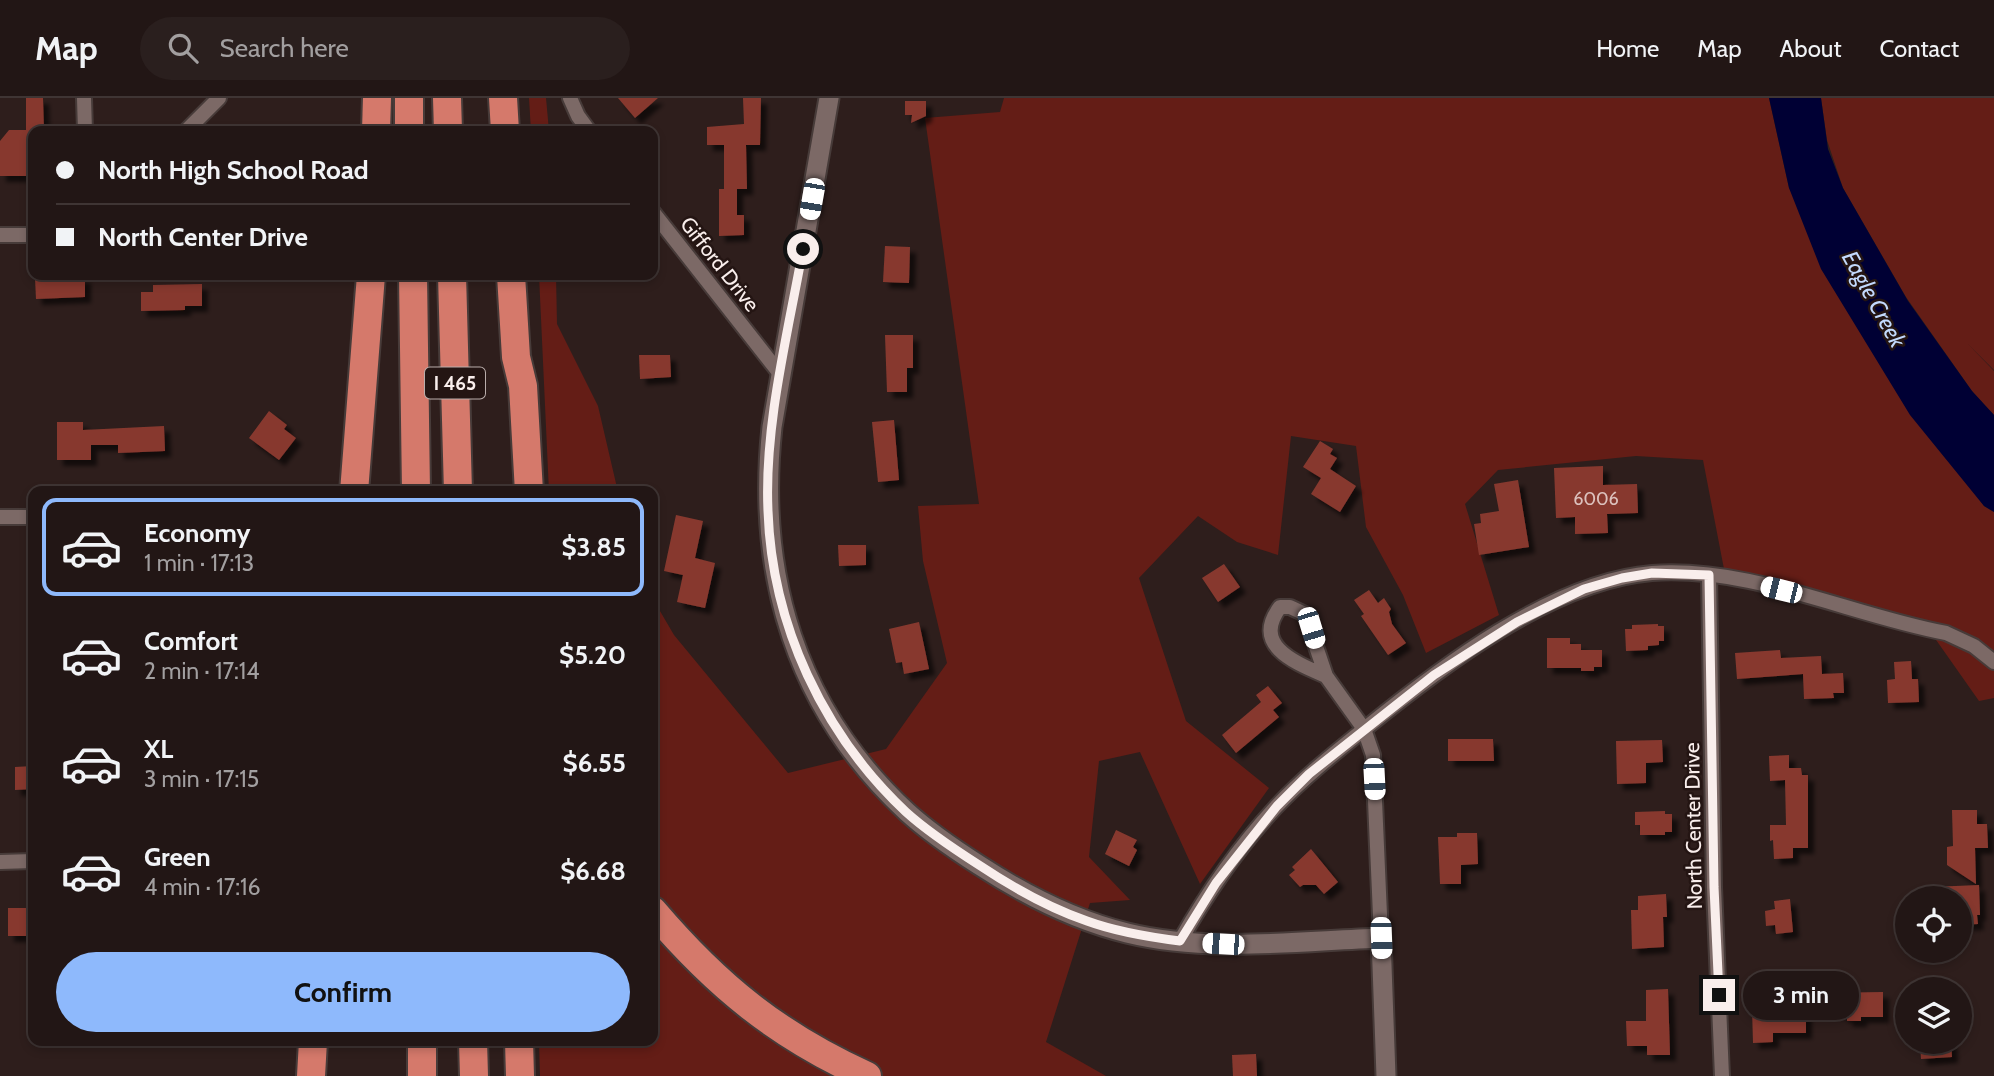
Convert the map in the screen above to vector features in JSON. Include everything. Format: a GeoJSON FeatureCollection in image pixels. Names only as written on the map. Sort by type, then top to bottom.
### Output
{"type":"FeatureCollection","features":[{"type":"Feature","properties":{"kind":"highway"},"geometry":{"type":"LineString","coordinates":[[376,126],[377,98]]}},
{"type":"Feature","properties":{"kind":"highway"},"geometry":{"type":"LineString","coordinates":[[409,98],[409,126]]}},
{"type":"Feature","properties":{"kind":"highway"},"geometry":{"type":"LineString","coordinates":[[447,98],[448,126]]}},
{"type":"Feature","properties":{"kind":"highway"},"geometry":{"type":"LineString","coordinates":[[503,98],[505,126]]}},
{"type":"Feature","properties":{"kind":"highway"},"geometry":{"type":"LineString","coordinates":[[354,486],[371,280]]}},
{"type":"Feature","properties":{"kind":"highway","name":"I 465"},"geometry":{"type":"LineString","coordinates":[[413,280],[416,486]]}},
{"type":"Feature","properties":{"kind":"highway","name":"I 465"},"geometry":{"type":"LineString","coordinates":[[452,280],[458,486]]}},
{"type":"Feature","properties":{"kind":"highway"},"geometry":{"type":"LineString","coordinates":[[512,280],[516,357],[512,386],[513,486]]}},
{"type":"Feature","properties":{"kind":"highway"},"geometry":{"type":"LineString","coordinates":[[516,357],[523,386],[528,486]]}},
{"type":"Feature","properties":{"kind":"highway"},"geometry":{"type":"LineString","coordinates":[[658,916],[705,967],[766,1020],[804,1044],[867,1076]]}},
{"type":"Feature","properties":{"kind":"highway"},"geometry":{"type":"LineString","coordinates":[[310,1076],[313,1046]]}},
{"type":"Feature","properties":{"kind":"highway"},"geometry":{"type":"LineString","coordinates":[[422,1046],[422,1076]]}},
{"type":"Feature","properties":{"kind":"highway"},"geometry":{"type":"LineString","coordinates":[[473,1046],[474,1076]]}},
{"type":"Feature","properties":{"kind":"highway"},"geometry":{"type":"LineString","coordinates":[[519,1046],[520,1076]]}},
{"type":"Feature","properties":{"kind":"street"},"geometry":{"type":"LineString","coordinates":[[84,98],[85,126]]}},
{"type":"Feature","properties":{"kind":"street"},"geometry":{"type":"LineString","coordinates":[[191,126],[219,98]]}},
{"type":"Feature","properties":{"kind":"street"},"geometry":{"type":"LineString","coordinates":[[570,98],[585,126]]}},
{"type":"Feature","properties":{"kind":"street"},"geometry":{"type":"LineString","coordinates":[[829,98],[768,463],[769,527],[774,571],[796,650],[815,691],[842,737],[874,778],[907,813],[942,841],[1019,890],[1085,921],[1129,934],[1223,944],[1381,938]]}},
{"type":"Feature","properties":{"kind":"street","name":"Gifford Drive"},"geometry":{"type":"LineString","coordinates":[[658,218],[781,375]]}},
{"type":"Feature","properties":{"kind":"street"},"geometry":{"type":"LineString","coordinates":[[0,235],[28,235]]}},
{"type":"Feature","properties":{"kind":"street"},"geometry":{"type":"LineString","coordinates":[[0,517],[28,517]]}},
{"type":"Feature","properties":{"kind":"street"},"geometry":{"type":"LineString","coordinates":[[1180,941],[1216,883],[1267,817],[1309,774],[1456,660],[1517,622],[1569,595],[1606,582],[1652,573],[1731,578],[1946,633],[1974,646],[1994,662]]}},
{"type":"Feature","properties":{"kind":"street","name":"North Center Drive"},"geometry":{"type":"LineString","coordinates":[[1709,575],[1714,887],[1722,1076]]}},
{"type":"Feature","properties":{"kind":"street"},"geometry":{"type":"LineString","coordinates":[[1326,676],[1285,656],[1276,648],[1269,631],[1270,620],[1280,607],[1290,607],[1305,614],[1326,676],[1364,729],[1373,755],[1386,1076]]}},
{"type":"Feature","properties":{"kind":"street"},"geometry":{"type":"LineString","coordinates":[[0,862],[28,861]]}},
{"type":"Feature","properties":{"kind":"shaded area"},"geometry":{"type":"Polygon","coordinates":[[[529,98],[546,98],[549,126],[531,126],[529,98]]]}},
{"type":"Feature","properties":{"kind":"shaded area"},"geometry":{"type":"Polygon","coordinates":[[[1004,98],[1769,98],[1789,188],[1984,506],[1994,512],[1994,698],[1979,701],[1934,637],[1724,569],[1703,460],[1636,456],[1498,470],[1465,504],[1499,615],[1426,653],[1403,595],[1366,527],[1356,446],[1291,436],[1278,555],[1237,542],[1198,516],[1139,578],[1186,721],[1269,788],[1200,884],[1140,752],[1099,761],[1089,857],[1130,900],[1090,903],[1046,1042],[1106,1076],[540,1076],[539,1046],[658,1046],[658,608],[674,635],[788,773],[886,749],[947,663],[923,561],[918,506],[979,504],[925,118],[1000,112],[1004,98]]]}},
{"type":"Feature","properties":{"kind":"shaded area"},"geometry":{"type":"Polygon","coordinates":[[[1821,98],[1994,98],[1994,370],[1967,343],[1994,371],[1994,415],[1972,391],[1906,297],[1843,188],[1827,140],[1821,98]]]}},
{"type":"Feature","properties":{"kind":"shaded area"},"geometry":{"type":"Polygon","coordinates":[[[539,280],[556,280],[557,324],[598,406],[617,486],[549,486],[539,280]]]}},
{"type":"Feature","properties":{"kind":"water","name":"Eagle Creek"},"geometry":{"type":"Polygon","coordinates":[[[1769,98],[1821,98],[1828,149],[1843,188],[1908,301],[1972,391],[1994,415],[1994,512],[1984,506],[1910,415],[1821,269],[1789,188],[1769,98]]]}},
{"type":"Feature","properties":{"kind":"building"},"geometry":{"type":"Polygon","coordinates":[[[26,98],[43,98],[44,126],[28,126],[28,176],[0,176],[0,141],[9,130],[26,130],[26,98]]]}},
{"type":"Feature","properties":{"kind":"building"},"geometry":{"type":"Polygon","coordinates":[[[618,98],[658,98],[635,118],[618,98]]]}},
{"type":"Feature","properties":{"kind":"building"},"geometry":{"type":"Polygon","coordinates":[[[743,98],[761,98],[760,145],[746,145],[747,189],[737,189],[737,215],[744,215],[744,235],[719,236],[719,189],[724,189],[724,145],[707,145],[707,127],[744,124],[743,98]]]}},
{"type":"Feature","properties":{"kind":"building"},"geometry":{"type":"Polygon","coordinates":[[[905,101],[926,101],[926,116],[911,123],[912,115],[905,115],[905,101]]]}},
{"type":"Feature","properties":{"kind":"building"},"geometry":{"type":"Polygon","coordinates":[[[885,246],[910,247],[909,283],[883,282],[885,246]]]}},
{"type":"Feature","properties":{"kind":"building"},"geometry":{"type":"Polygon","coordinates":[[[35,280],[85,280],[85,297],[36,299],[35,280]]]}},
{"type":"Feature","properties":{"kind":"building"},"geometry":{"type":"Polygon","coordinates":[[[202,284],[202,306],[185,306],[185,310],[141,311],[141,292],[153,292],[153,285],[202,284]]]}},
{"type":"Feature","properties":{"kind":"building"},"geometry":{"type":"Polygon","coordinates":[[[885,335],[913,335],[913,368],[907,368],[907,392],[887,392],[885,335]]]}},
{"type":"Feature","properties":{"kind":"building"},"geometry":{"type":"Polygon","coordinates":[[[639,355],[670,355],[671,377],[640,379],[639,355]]]}},
{"type":"Feature","properties":{"kind":"building"},"geometry":{"type":"Polygon","coordinates":[[[269,411],[287,425],[284,429],[296,438],[279,460],[249,438],[269,411]]]}},
{"type":"Feature","properties":{"kind":"building"},"geometry":{"type":"Polygon","coordinates":[[[894,420],[899,480],[878,482],[872,422],[894,420]]]}},
{"type":"Feature","properties":{"kind":"building"},"geometry":{"type":"Polygon","coordinates":[[[57,422],[83,422],[83,430],[164,426],[165,451],[118,453],[118,445],[91,445],[91,460],[57,460],[57,422]]]}},
{"type":"Feature","properties":{"kind":"building"},"geometry":{"type":"Polygon","coordinates":[[[1320,441],[1333,449],[1330,454],[1337,458],[1330,469],[1356,486],[1340,512],[1311,494],[1321,478],[1303,467],[1320,441]]]}},
{"type":"Feature","properties":{"kind":"building"},"geometry":{"type":"Polygon","coordinates":[[[1603,466],[1603,485],[1637,484],[1638,513],[1607,514],[1608,533],[1575,534],[1575,517],[1556,518],[1554,468],[1603,466]]]}},
{"type":"Feature","properties":{"kind":"building"},"geometry":{"type":"Polygon","coordinates":[[[1518,480],[1529,547],[1479,555],[1474,524],[1481,523],[1480,514],[1499,511],[1494,484],[1518,480]]]}},
{"type":"Feature","properties":{"kind":"building"},"geometry":{"type":"Polygon","coordinates":[[[676,515],[703,521],[695,558],[715,563],[705,608],[677,602],[683,575],[664,571],[676,515]]]}},
{"type":"Feature","properties":{"kind":"building"},"geometry":{"type":"Polygon","coordinates":[[[838,545],[866,545],[866,565],[839,566],[838,545]]]}},
{"type":"Feature","properties":{"kind":"building"},"geometry":{"type":"Polygon","coordinates":[[[1224,564],[1240,587],[1218,602],[1202,578],[1224,564]]]}},
{"type":"Feature","properties":{"kind":"building"},"geometry":{"type":"Polygon","coordinates":[[[1369,590],[1378,603],[1384,598],[1391,609],[1389,612],[1392,624],[1406,643],[1388,655],[1361,616],[1364,614],[1354,600],[1369,590]]]}},
{"type":"Feature","properties":{"kind":"building"},"geometry":{"type":"Polygon","coordinates":[[[919,622],[929,669],[904,674],[902,662],[896,663],[889,629],[919,622]]]}},
{"type":"Feature","properties":{"kind":"building"},"geometry":{"type":"Polygon","coordinates":[[[1632,625],[1664,626],[1664,641],[1659,641],[1659,645],[1648,646],[1648,650],[1626,651],[1625,629],[1632,629],[1632,625]]]}},
{"type":"Feature","properties":{"kind":"building"},"geometry":{"type":"Polygon","coordinates":[[[1547,638],[1570,638],[1570,644],[1581,644],[1581,650],[1602,650],[1602,667],[1594,667],[1594,671],[1581,671],[1581,668],[1547,668],[1547,638]]]}},
{"type":"Feature","properties":{"kind":"building"},"geometry":{"type":"Polygon","coordinates":[[[1780,650],[1781,658],[1821,656],[1822,674],[1843,673],[1844,693],[1833,693],[1834,698],[1804,699],[1803,674],[1737,679],[1735,653],[1780,650]]]}},
{"type":"Feature","properties":{"kind":"building"},"geometry":{"type":"Polygon","coordinates":[[[1911,661],[1912,679],[1918,679],[1919,702],[1888,703],[1887,680],[1895,679],[1894,662],[1911,661]]]}},
{"type":"Feature","properties":{"kind":"building"},"geometry":{"type":"Polygon","coordinates":[[[1268,686],[1282,703],[1273,710],[1279,717],[1236,753],[1222,735],[1261,702],[1256,695],[1268,686]]]}},
{"type":"Feature","properties":{"kind":"building"},"geometry":{"type":"Polygon","coordinates":[[[1448,739],[1493,739],[1494,761],[1448,761],[1448,739]]]}},
{"type":"Feature","properties":{"kind":"building"},"geometry":{"type":"Polygon","coordinates":[[[1662,740],[1663,762],[1646,763],[1646,783],[1617,784],[1616,741],[1662,740]]]}},
{"type":"Feature","properties":{"kind":"building"},"geometry":{"type":"Polygon","coordinates":[[[1789,755],[1789,768],[1801,768],[1802,775],[1808,775],[1808,848],[1793,848],[1793,858],[1774,859],[1770,825],[1786,825],[1785,780],[1770,781],[1769,756],[1789,755]]]}},
{"type":"Feature","properties":{"kind":"building"},"geometry":{"type":"Polygon","coordinates":[[[28,766],[28,789],[15,790],[15,767],[28,766]]]}},
{"type":"Feature","properties":{"kind":"building"},"geometry":{"type":"Polygon","coordinates":[[[1952,810],[1977,810],[1977,824],[1987,824],[1988,848],[1975,848],[1976,884],[1947,865],[1947,847],[1953,846],[1952,810]]]}},
{"type":"Feature","properties":{"kind":"building"},"geometry":{"type":"Polygon","coordinates":[[[1665,811],[1665,814],[1672,814],[1672,832],[1665,832],[1665,835],[1640,835],[1640,825],[1635,825],[1635,812],[1665,811]]]}},
{"type":"Feature","properties":{"kind":"building"},"geometry":{"type":"Polygon","coordinates":[[[1116,830],[1137,840],[1133,847],[1137,850],[1129,866],[1105,854],[1116,830]]]}},
{"type":"Feature","properties":{"kind":"building"},"geometry":{"type":"Polygon","coordinates":[[[1457,833],[1477,833],[1478,864],[1461,865],[1461,884],[1440,884],[1438,837],[1457,837],[1457,833]]]}},
{"type":"Feature","properties":{"kind":"building"},"geometry":{"type":"Polygon","coordinates":[[[1311,849],[1338,882],[1324,894],[1316,885],[1300,887],[1289,875],[1295,870],[1292,867],[1311,849]]]}},
{"type":"Feature","properties":{"kind":"building"},"geometry":{"type":"Polygon","coordinates":[[[1979,885],[1978,924],[1972,924],[1972,886],[1955,886],[1979,885]]]}},
{"type":"Feature","properties":{"kind":"building"},"geometry":{"type":"Polygon","coordinates":[[[1666,894],[1667,917],[1663,917],[1664,947],[1632,949],[1631,910],[1638,910],[1638,896],[1666,894]]]}},
{"type":"Feature","properties":{"kind":"building"},"geometry":{"type":"Polygon","coordinates":[[[1790,899],[1793,932],[1776,934],[1775,925],[1766,926],[1765,911],[1775,909],[1774,901],[1790,899]]]}},
{"type":"Feature","properties":{"kind":"building"},"geometry":{"type":"Polygon","coordinates":[[[8,908],[28,908],[28,936],[8,936],[8,908]]]}},
{"type":"Feature","properties":{"kind":"building"},"geometry":{"type":"Polygon","coordinates":[[[1668,989],[1670,1055],[1647,1055],[1647,1046],[1627,1046],[1626,1021],[1646,1021],[1646,990],[1668,989]]]}},
{"type":"Feature","properties":{"kind":"building"},"geometry":{"type":"Polygon","coordinates":[[[1883,992],[1883,1017],[1861,1017],[1861,1021],[1847,1021],[1847,1017],[1842,1017],[1842,1013],[1823,1013],[1823,993],[1883,992]]]}},
{"type":"Feature","properties":{"kind":"building"},"geometry":{"type":"Polygon","coordinates":[[[1806,1007],[1806,1033],[1773,1033],[1773,1042],[1753,1043],[1752,1008],[1806,1007]]]}},
{"type":"Feature","properties":{"kind":"building"},"geometry":{"type":"Polygon","coordinates":[[[1256,1054],[1257,1076],[1233,1076],[1232,1055],[1256,1054]]]}},
{"type":"Feature","properties":{"kind":"building"},"geometry":{"type":"Polygon","coordinates":[[[1921,1054],[1952,1054],[1952,1057],[1921,1059],[1921,1054]]]}},
{"type":"Feature","properties":{"kind":"route"},"geometry":{"type":"LineString","coordinates":[[803,249],[768,463],[769,527],[774,571],[796,650],[828,714],[859,759],[907,813],[942,841],[987,871],[1046,904],[1085,921],[1129,934],[1180,941],[1195,914],[1238,852],[1277,806],[1309,774],[1434,675],[1517,622],[1584,589],[1652,573],[1709,575],[1714,887],[1719,995]]}}]}
